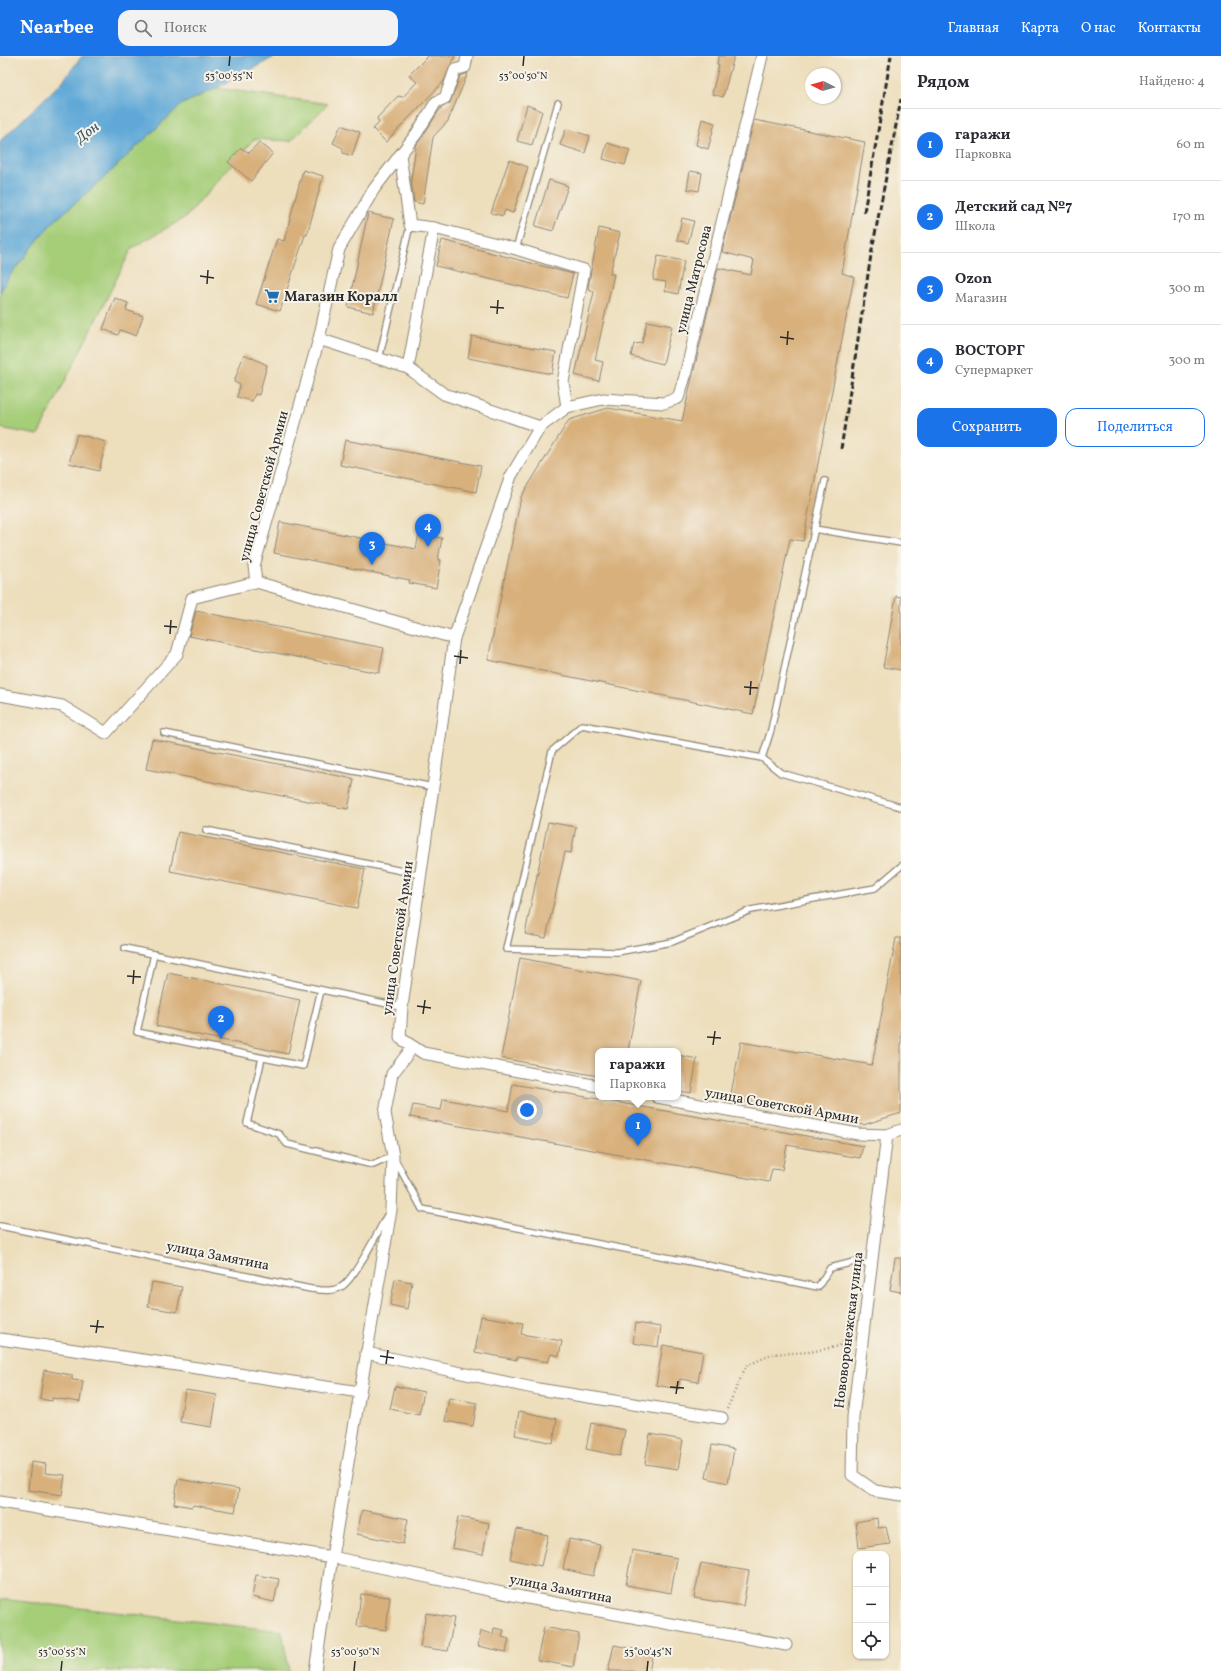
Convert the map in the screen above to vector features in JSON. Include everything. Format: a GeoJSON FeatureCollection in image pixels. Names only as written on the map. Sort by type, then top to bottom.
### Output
{"type":"FeatureCollection","features":[{"type":"Feature","properties":{"kind":"street","name":"улица Советской Армии"},"geometry":{"type":"LineString","coordinates":[[454,638],[256,582],[254,566],[319,338],[339,249],[374,189],[418,133],[436,102],[445,98],[455,70],[465,67],[467,56]]}},
{"type":"Feature","properties":{"kind":"street","name":"улица Матросова"},"geometry":{"type":"LineString","coordinates":[[567,407],[603,399],[664,403],[678,398],[684,380],[762,56]]}},
{"type":"Feature","properties":{"kind":"street"},"geometry":{"type":"LineString","coordinates":[[400,155],[410,225],[434,228],[516,249],[584,270],[563,382],[567,407]]}},
{"type":"Feature","properties":{"kind":"street"},"geometry":{"type":"LineString","coordinates":[[408,368],[434,228]]}},
{"type":"Feature","properties":{"kind":"street"},"geometry":{"type":"LineString","coordinates":[[319,338],[408,368],[444,394],[540,427]]}},
{"type":"Feature","properties":{"kind":"street","name":"улица Советской Армии"},"geometry":{"type":"LineString","coordinates":[[567,407],[540,427],[511,476],[454,638],[402,1007],[400,1038],[422,1053],[595,1085]]}},
{"type":"Feature","properties":{"kind":"street"},"geometry":{"type":"LineString","coordinates":[[0,695],[62,706],[106,733],[177,654],[192,598],[256,582]]}},
{"type":"Feature","properties":{"kind":"street"},"geometry":{"type":"LineString","coordinates":[[315,1671],[332,1556],[391,1210],[392,1156],[385,1113],[392,1074],[414,1047]]}},
{"type":"Feature","properties":{"kind":"street","name":"улица Советской Армии"},"geometry":{"type":"LineString","coordinates":[[673,1100],[858,1134],[887,1135],[901,1130]]}},
{"type":"Feature","properties":{"kind":"street","name":"Нововоронежская улица"},"geometry":{"type":"LineString","coordinates":[[887,1135],[853,1417],[852,1475],[875,1491],[901,1495]]}},
{"type":"Feature","properties":{"kind":"street"},"geometry":{"type":"LineString","coordinates":[[0,1339],[360,1392]]}},
{"type":"Feature","properties":{"kind":"street"},"geometry":{"type":"LineString","coordinates":[[366,1353],[538,1389],[722,1418]]}},
{"type":"Feature","properties":{"kind":"street","name":"улица Замятина"},"geometry":{"type":"LineString","coordinates":[[0,1502],[332,1556],[522,1597],[786,1646]]}},
{"type":"Feature","properties":{"kind":"lane"},"geometry":{"type":"LineString","coordinates":[[516,249],[558,103]]}},
{"type":"Feature","properties":{"kind":"lane"},"geometry":{"type":"LineString","coordinates":[[379,359],[410,225]]}},
{"type":"Feature","properties":{"kind":"lane"},"geometry":{"type":"LineString","coordinates":[[762,758],[771,730],[825,481]]}},
{"type":"Feature","properties":{"kind":"lane"},"geometry":{"type":"LineString","coordinates":[[814,528],[901,543]]}},
{"type":"Feature","properties":{"kind":"lane"},"geometry":{"type":"LineString","coordinates":[[901,806],[781,774],[762,758],[582,725],[552,751],[506,950],[617,952],[672,942],[751,910],[875,888],[901,866]]}},
{"type":"Feature","properties":{"kind":"lane"},"geometry":{"type":"LineString","coordinates":[[164,733],[433,787]]}},
{"type":"Feature","properties":{"kind":"lane"},"geometry":{"type":"LineString","coordinates":[[206,830],[421,875]]}},
{"type":"Feature","properties":{"kind":"lane"},"geometry":{"type":"LineString","coordinates":[[125,948],[402,1007]]}},
{"type":"Feature","properties":{"kind":"lane"},"geometry":{"type":"LineString","coordinates":[[154,954],[136,1032],[303,1066],[321,990]]}},
{"type":"Feature","properties":{"kind":"lane"},"geometry":{"type":"LineString","coordinates":[[262,1058],[247,1123],[279,1134],[287,1144],[373,1165],[392,1156],[422,1210],[818,1287],[830,1268],[854,1262],[872,1264]]}},
{"type":"Feature","properties":{"kind":"lane","name":"улица Замятина"},"geometry":{"type":"LineString","coordinates":[[0,1226],[311,1289],[328,1291],[342,1287],[350,1278],[391,1210]]}},
{"type":"Feature","properties":{"kind":"path"},"geometry":{"type":"LineString","coordinates":[[722,1418],[746,1366],[773,1354],[810,1352],[839,1346],[864,1324]]}},
{"type":"Feature","properties":{"kind":"green space"},"geometry":{"type":"Polygon","coordinates":[[[217,88],[328,104],[291,141],[254,139],[186,217],[132,248],[38,435],[0,428],[0,292],[11,274],[50,225],[107,175],[182,104],[217,88]]]}},
{"type":"Feature","properties":{"kind":"green space"},"geometry":{"type":"Polygon","coordinates":[[[0,1599],[282,1631],[289,1671],[0,1671],[0,1599]]]}},
{"type":"Feature","properties":{"kind":"water","name":"Дон"},"geometry":{"type":"Polygon","coordinates":[[[82,56],[276,56],[217,88],[182,104],[107,175],[50,225],[11,274],[0,292],[0,141],[62,82],[82,56]]]}},
{"type":"Feature","properties":{"kind":"building"},"geometry":{"type":"Polygon","coordinates":[[[428,56],[455,56],[444,81],[386,142],[373,129],[379,123],[377,118],[398,96],[403,97],[417,82],[409,75],[428,56]]]}},
{"type":"Feature","properties":{"kind":"building"},"geometry":{"type":"Polygon","coordinates":[[[719,56],[734,56],[723,97],[712,94],[719,65],[717,64],[719,56]]]}},
{"type":"Feature","properties":{"kind":"building"},"geometry":{"type":"Polygon","coordinates":[[[468,73],[448,121],[433,137],[423,204],[414,202],[411,180],[416,146],[441,108],[450,103],[460,76],[468,73]]]}},
{"type":"Feature","properties":{"kind":"building"},"geometry":{"type":"Polygon","coordinates":[[[527,105],[542,111],[532,145],[517,141],[527,105]]]}},
{"type":"Feature","properties":{"kind":"building"},"geometry":{"type":"Polygon","coordinates":[[[702,119],[715,123],[708,149],[696,145],[702,119]]]}},
{"type":"Feature","properties":{"kind":"building"},"geometry":{"type":"Polygon","coordinates":[[[754,120],[865,142],[842,273],[854,277],[803,541],[790,539],[753,714],[488,660],[521,497],[569,420],[608,408],[682,421],[718,268],[751,275],[754,260],[722,252],[754,120]]]}},
{"type":"Feature","properties":{"kind":"building"},"geometry":{"type":"Polygon","coordinates":[[[341,125],[360,132],[352,156],[343,153],[343,148],[333,143],[341,125]]]}},
{"type":"Feature","properties":{"kind":"building"},"geometry":{"type":"Polygon","coordinates":[[[566,129],[590,136],[585,153],[560,145],[566,129]]]}},
{"type":"Feature","properties":{"kind":"building"},"geometry":{"type":"Polygon","coordinates":[[[259,142],[273,153],[251,181],[228,162],[241,148],[249,153],[259,142]]]}},
{"type":"Feature","properties":{"kind":"building"},"geometry":{"type":"Polygon","coordinates":[[[607,143],[630,150],[625,165],[603,159],[607,143]]]}},
{"type":"Feature","properties":{"kind":"building"},"geometry":{"type":"Polygon","coordinates":[[[509,160],[528,167],[513,213],[505,210],[503,216],[491,213],[509,160]]]}},
{"type":"Feature","properties":{"kind":"building"},"geometry":{"type":"Polygon","coordinates":[[[303,170],[323,176],[307,235],[305,235],[280,311],[256,304],[277,239],[284,241],[303,170]]]}},
{"type":"Feature","properties":{"kind":"building"},"geometry":{"type":"Polygon","coordinates":[[[690,171],[702,173],[699,191],[687,189],[690,171]]]}},
{"type":"Feature","properties":{"kind":"building"},"geometry":{"type":"Polygon","coordinates":[[[549,180],[568,186],[553,231],[535,226],[549,180]]]}},
{"type":"Feature","properties":{"kind":"building"},"geometry":{"type":"Polygon","coordinates":[[[368,213],[394,219],[373,313],[348,307],[368,213]]]}},
{"type":"Feature","properties":{"kind":"building"},"geometry":{"type":"Polygon","coordinates":[[[682,218],[694,221],[688,243],[677,240],[682,218]]]}},
{"type":"Feature","properties":{"kind":"building"},"geometry":{"type":"Polygon","coordinates":[[[599,228],[620,233],[610,274],[614,274],[595,360],[603,362],[599,381],[575,375],[594,292],[588,288],[599,228]]]}},
{"type":"Feature","properties":{"kind":"building"},"geometry":{"type":"Polygon","coordinates":[[[442,240],[573,274],[567,298],[436,266],[442,240]]]}},
{"type":"Feature","properties":{"kind":"building"},"geometry":{"type":"Polygon","coordinates":[[[658,256],[684,261],[678,294],[665,291],[666,282],[653,280],[658,256]]]}},
{"type":"Feature","properties":{"kind":"building"},"geometry":{"type":"Polygon","coordinates":[[[115,298],[128,303],[126,310],[143,316],[136,336],[120,330],[118,335],[103,329],[115,298]]]}},
{"type":"Feature","properties":{"kind":"building"},"geometry":{"type":"Polygon","coordinates":[[[647,321],[672,326],[663,364],[631,356],[634,344],[642,343],[647,321]]]}},
{"type":"Feature","properties":{"kind":"building"},"geometry":{"type":"Polygon","coordinates":[[[472,336],[556,352],[552,374],[468,358],[472,336]]]}},
{"type":"Feature","properties":{"kind":"building"},"geometry":{"type":"Polygon","coordinates":[[[244,354],[267,365],[259,395],[255,394],[252,401],[237,397],[240,385],[234,382],[244,354]]]}},
{"type":"Feature","properties":{"kind":"building"},"geometry":{"type":"Polygon","coordinates":[[[77,434],[106,442],[99,471],[69,463],[77,434]]]}},
{"type":"Feature","properties":{"kind":"building"},"geometry":{"type":"Polygon","coordinates":[[[345,440],[481,466],[476,492],[340,465],[345,440]]]}},
{"type":"Feature","properties":{"kind":"building"},"geometry":{"type":"Polygon","coordinates":[[[280,522],[416,549],[419,534],[442,538],[438,560],[441,560],[436,588],[409,583],[410,580],[274,553],[280,522]]]}},
{"type":"Feature","properties":{"kind":"building"},"geometry":{"type":"Polygon","coordinates":[[[896,596],[901,597],[901,670],[883,667],[896,596]]]}},
{"type":"Feature","properties":{"kind":"building"},"geometry":{"type":"Polygon","coordinates":[[[196,611],[384,648],[379,673],[189,636],[196,611]]]}},
{"type":"Feature","properties":{"kind":"building"},"geometry":{"type":"Polygon","coordinates":[[[152,739],[354,779],[348,809],[146,769],[152,739]]]}},
{"type":"Feature","properties":{"kind":"building"},"geometry":{"type":"Polygon","coordinates":[[[548,822],[576,827],[571,853],[565,852],[546,938],[525,934],[548,822]]]}},
{"type":"Feature","properties":{"kind":"building"},"geometry":{"type":"Polygon","coordinates":[[[178,832],[365,869],[357,908],[170,871],[178,832]]]}},
{"type":"Feature","properties":{"kind":"building"},"geometry":{"type":"Polygon","coordinates":[[[896,938],[901,938],[901,1113],[863,1125],[730,1099],[741,1042],[872,1065],[896,938]]]}},
{"type":"Feature","properties":{"kind":"building"},"geometry":{"type":"Polygon","coordinates":[[[520,958],[641,981],[629,1048],[595,1048],[595,1075],[501,1058],[520,958]]]}},
{"type":"Feature","properties":{"kind":"building"},"geometry":{"type":"Polygon","coordinates":[[[168,973],[300,1000],[288,1054],[156,1026],[168,973]]]}},
{"type":"Feature","properties":{"kind":"building"},"geometry":{"type":"Polygon","coordinates":[[[681,1056],[697,1059],[691,1093],[681,1091],[681,1056]]]}},
{"type":"Feature","properties":{"kind":"building"},"geometry":{"type":"Polygon","coordinates":[[[513,1084],[595,1099],[595,1100],[603,1100],[863,1146],[860,1158],[787,1145],[782,1170],[772,1169],[769,1182],[410,1117],[413,1105],[441,1110],[443,1099],[508,1111],[513,1084]]]}},
{"type":"Feature","properties":{"kind":"building"},"geometry":{"type":"Polygon","coordinates":[[[895,1258],[901,1258],[901,1292],[890,1290],[895,1258]]]}},
{"type":"Feature","properties":{"kind":"building"},"geometry":{"type":"Polygon","coordinates":[[[395,1279],[412,1282],[407,1309],[390,1305],[395,1279]]]}},
{"type":"Feature","properties":{"kind":"building"},"geometry":{"type":"Polygon","coordinates":[[[152,1282],[182,1287],[177,1312],[148,1307],[152,1282]]]}},
{"type":"Feature","properties":{"kind":"building"},"geometry":{"type":"Polygon","coordinates":[[[481,1316],[523,1323],[521,1334],[562,1341],[559,1356],[551,1354],[548,1362],[517,1357],[517,1360],[475,1352],[481,1316]]]}},
{"type":"Feature","properties":{"kind":"building"},"geometry":{"type":"Polygon","coordinates":[[[636,1323],[661,1327],[658,1347],[633,1343],[636,1323]]]}},
{"type":"Feature","properties":{"kind":"building"},"geometry":{"type":"Polygon","coordinates":[[[663,1345],[703,1352],[698,1382],[680,1379],[678,1389],[656,1385],[663,1345]]]}},
{"type":"Feature","properties":{"kind":"building"},"geometry":{"type":"Polygon","coordinates":[[[44,1370],[72,1375],[72,1380],[83,1381],[80,1402],[52,1398],[52,1401],[40,1399],[44,1370]]]}},
{"type":"Feature","properties":{"kind":"building"},"geometry":{"type":"Polygon","coordinates":[[[395,1386],[424,1392],[419,1415],[390,1409],[395,1386]]]}},
{"type":"Feature","properties":{"kind":"building"},"geometry":{"type":"Polygon","coordinates":[[[185,1390],[217,1395],[212,1427],[180,1422],[185,1390]]]}},
{"type":"Feature","properties":{"kind":"building"},"geometry":{"type":"Polygon","coordinates":[[[449,1398],[477,1403],[473,1426],[445,1421],[449,1398]]]}},
{"type":"Feature","properties":{"kind":"building"},"geometry":{"type":"Polygon","coordinates":[[[519,1411],[557,1419],[553,1443],[515,1435],[519,1411]]]}},
{"type":"Feature","properties":{"kind":"building"},"geometry":{"type":"Polygon","coordinates":[[[591,1423],[625,1430],[620,1456],[586,1449],[591,1423]]]}},
{"type":"Feature","properties":{"kind":"building"},"geometry":{"type":"Polygon","coordinates":[[[650,1434],[683,1440],[678,1469],[645,1464],[650,1434]]]}},
{"type":"Feature","properties":{"kind":"building"},"geometry":{"type":"Polygon","coordinates":[[[712,1445],[734,1449],[728,1483],[706,1478],[712,1445]]]}},
{"type":"Feature","properties":{"kind":"building"},"geometry":{"type":"Polygon","coordinates":[[[31,1462],[46,1464],[45,1473],[65,1475],[62,1495],[28,1490],[31,1462]]]}},
{"type":"Feature","properties":{"kind":"building"},"geometry":{"type":"Polygon","coordinates":[[[178,1479],[239,1489],[235,1512],[193,1505],[192,1507],[174,1504],[178,1479]]]}},
{"type":"Feature","properties":{"kind":"building"},"geometry":{"type":"Polygon","coordinates":[[[362,1510],[408,1519],[403,1544],[357,1534],[362,1510]]]}},
{"type":"Feature","properties":{"kind":"building"},"geometry":{"type":"Polygon","coordinates":[[[458,1517],[489,1523],[483,1554],[452,1548],[458,1517]]]}},
{"type":"Feature","properties":{"kind":"building"},"geometry":{"type":"Polygon","coordinates":[[[877,1518],[878,1528],[886,1527],[890,1544],[859,1548],[856,1522],[877,1518]]]}},
{"type":"Feature","properties":{"kind":"building"},"geometry":{"type":"Polygon","coordinates":[[[517,1529],[548,1535],[541,1566],[510,1559],[517,1529]]]}},
{"type":"Feature","properties":{"kind":"building"},"geometry":{"type":"Polygon","coordinates":[[[569,1539],[600,1545],[593,1576],[563,1569],[569,1539]]]}},
{"type":"Feature","properties":{"kind":"building"},"geometry":{"type":"Polygon","coordinates":[[[632,1550],[677,1558],[671,1593],[626,1585],[632,1550]]]}},
{"type":"Feature","properties":{"kind":"building"},"geometry":{"type":"Polygon","coordinates":[[[701,1563],[749,1571],[743,1606],[694,1598],[701,1563]]]}},
{"type":"Feature","properties":{"kind":"building"},"geometry":{"type":"Polygon","coordinates":[[[256,1575],[279,1579],[274,1602],[252,1597],[256,1575]]]}},
{"type":"Feature","properties":{"kind":"building"},"geometry":{"type":"Polygon","coordinates":[[[361,1594],[390,1597],[386,1630],[357,1626],[361,1594]]]}},
{"type":"Feature","properties":{"kind":"building"},"geometry":{"type":"Polygon","coordinates":[[[426,1613],[454,1618],[448,1651],[420,1647],[426,1613]]]}},
{"type":"Feature","properties":{"kind":"building"},"geometry":{"type":"Polygon","coordinates":[[[544,1627],[579,1634],[573,1667],[537,1660],[544,1627]]]}},
{"type":"Feature","properties":{"kind":"building"},"geometry":{"type":"Polygon","coordinates":[[[494,1628],[504,1630],[502,1637],[509,1639],[506,1652],[478,1646],[481,1631],[493,1634],[494,1628]]]}},
{"type":"Feature","properties":{"kind":"building"},"geometry":{"type":"Polygon","coordinates":[[[614,1645],[653,1653],[649,1671],[608,1671],[614,1645]]]}},
{"type":"Feature","properties":{"kind":"railway"},"geometry":{"type":"LineString","coordinates":[[864,212],[891,56]]}},
{"type":"Feature","properties":{"kind":"railway"},"geometry":{"type":"LineString","coordinates":[[841,449],[871,255],[901,99]]}},
{"type":"Feature","properties":{"kind":"place","name":"Магазин Коралл"},"geometry":{"type":"Point","coordinates":[272,296]}},
{"type":"Feature","properties":{"kind":"place","name":"ВОСТОРГ"},"geometry":{"type":"Point","coordinates":[428,547]}},
{"type":"Feature","properties":{"kind":"place","name":"Ozon"},"geometry":{"type":"Point","coordinates":[372,565]}},
{"type":"Feature","properties":{"kind":"place","name":"Детский сад №7"},"geometry":{"type":"Point","coordinates":[221,1039]}},
{"type":"Feature","properties":{"kind":"place","name":"гаражи"},"geometry":{"type":"Point","coordinates":[638,1146]}}]}
